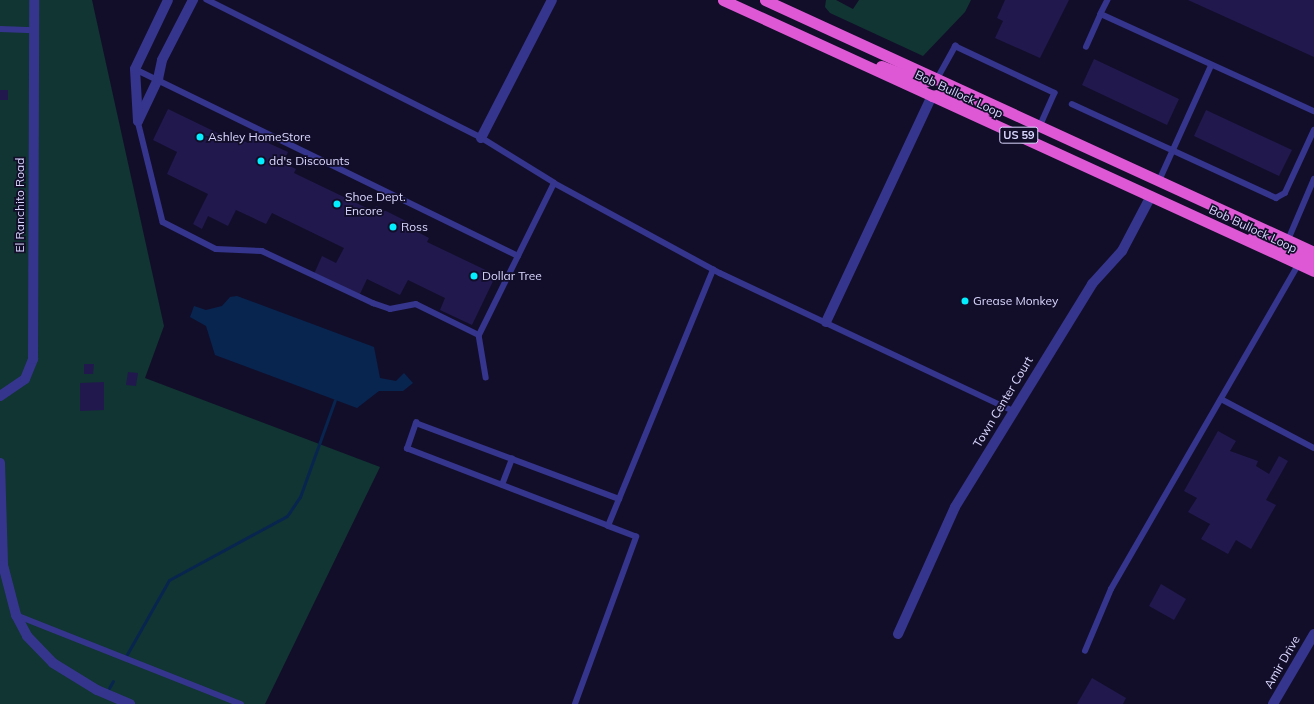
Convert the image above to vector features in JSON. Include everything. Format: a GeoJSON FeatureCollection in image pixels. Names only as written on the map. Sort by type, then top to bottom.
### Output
{"type":"FeatureCollection","features":[{"type":"Feature","properties":{"kind":"highway","name":"Bob Bullock Loop"},"geometry":{"type":"LineString","coordinates":[[723,0],[1314,271]]}},
{"type":"Feature","properties":{"kind":"highway","name":"Bob Bullock Loop"},"geometry":{"type":"LineString","coordinates":[[765,0],[1314,252]]}},
{"type":"Feature","properties":{"kind":"highway"},"geometry":{"type":"LineString","coordinates":[[844,55],[924,82],[938,79]]}},
{"type":"Feature","properties":{"kind":"highway"},"geometry":{"type":"LineString","coordinates":[[932,96],[946,93],[991,112],[1014,115]]}},
{"type":"Feature","properties":{"kind":"highway"},"geometry":{"type":"LineString","coordinates":[[1214,225],[1269,242],[1314,261]]}},
{"type":"Feature","properties":{"kind":"street","name":"El Ranchito Road"},"geometry":{"type":"LineString","coordinates":[[0,396],[25,379],[33,359],[34,0]]}},
{"type":"Feature","properties":{"kind":"street"},"geometry":{"type":"LineString","coordinates":[[138,121],[136,69],[168,0]]}},
{"type":"Feature","properties":{"kind":"street"},"geometry":{"type":"LineString","coordinates":[[138,121],[158,80],[162,60],[193,0]]}},
{"type":"Feature","properties":{"kind":"street"},"geometry":{"type":"LineString","coordinates":[[481,138],[552,0]]}},
{"type":"Feature","properties":{"kind":"street"},"geometry":{"type":"LineString","coordinates":[[826,322],[932,96]]}},
{"type":"Feature","properties":{"kind":"street","name":"Town Center Court"},"geometry":{"type":"LineString","coordinates":[[898,634],[955,507],[1092,284],[1122,250],[1151,196]]}},
{"type":"Feature","properties":{"kind":"street"},"geometry":{"type":"LineString","coordinates":[[0,463],[3,565],[16,615],[27,636],[53,663],[97,690],[130,704]]}},
{"type":"Feature","properties":{"kind":"street","name":"Amir Drive"},"geometry":{"type":"LineString","coordinates":[[1273,704],[1314,634]]}},
{"type":"Feature","properties":{"kind":"lane"},"geometry":{"type":"LineString","coordinates":[[207,0],[481,138],[554,183],[714,270],[1013,411]]}},
{"type":"Feature","properties":{"kind":"lane"},"geometry":{"type":"LineString","coordinates":[[1086,47],[1108,0]]}},
{"type":"Feature","properties":{"kind":"lane"},"geometry":{"type":"LineString","coordinates":[[1101,14],[1211,66],[1314,111]]}},
{"type":"Feature","properties":{"kind":"lane"},"geometry":{"type":"LineString","coordinates":[[0,29],[34,30]]}},
{"type":"Feature","properties":{"kind":"lane"},"geometry":{"type":"LineString","coordinates":[[938,79],[955,46],[1055,92],[1040,126]]}},
{"type":"Feature","properties":{"kind":"lane"},"geometry":{"type":"LineString","coordinates":[[1159,181],[1211,66]]}},
{"type":"Feature","properties":{"kind":"lane"},"geometry":{"type":"LineString","coordinates":[[136,69],[518,256]]}},
{"type":"Feature","properties":{"kind":"lane"},"geometry":{"type":"LineString","coordinates":[[1072,104],[1276,198],[1285,193],[1314,130]]}},
{"type":"Feature","properties":{"kind":"lane"},"geometry":{"type":"LineString","coordinates":[[138,121],[163,222],[216,249],[262,251],[390,309],[416,304],[479,335]]}},
{"type":"Feature","properties":{"kind":"lane"},"geometry":{"type":"LineString","coordinates":[[1288,240],[1314,179]]}},
{"type":"Feature","properties":{"kind":"lane"},"geometry":{"type":"LineString","coordinates":[[486,377],[479,335],[554,183]]}},
{"type":"Feature","properties":{"kind":"lane"},"geometry":{"type":"LineString","coordinates":[[1085,651],[1111,589],[1299,264]]}},
{"type":"Feature","properties":{"kind":"lane"},"geometry":{"type":"LineString","coordinates":[[608,526],[714,270]]}},
{"type":"Feature","properties":{"kind":"lane"},"geometry":{"type":"LineString","coordinates":[[1221,399],[1314,448]]}},
{"type":"Feature","properties":{"kind":"lane"},"geometry":{"type":"LineString","coordinates":[[575,704],[636,537],[407,449],[416,423],[619,499]]}},
{"type":"Feature","properties":{"kind":"lane"},"geometry":{"type":"LineString","coordinates":[[502,485],[512,459]]}},
{"type":"Feature","properties":{"kind":"lane"},"geometry":{"type":"LineString","coordinates":[[16,615],[241,704]]}},
{"type":"Feature","properties":{"kind":"green space"},"geometry":{"type":"Polygon","coordinates":[[[0,0],[92,0],[164,326],[145,378],[380,467],[265,704],[0,704],[0,0]]]}},
{"type":"Feature","properties":{"kind":"green space"},"geometry":{"type":"Polygon","coordinates":[[[826,0],[836,0],[853,9],[859,0],[971,0],[965,12],[923,56],[830,13],[825,7],[826,0]]]}},
{"type":"Feature","properties":{"kind":"water"},"geometry":{"type":"Polygon","coordinates":[[[237,296],[374,347],[380,378],[396,381],[404,373],[413,383],[403,391],[379,391],[357,408],[215,355],[206,326],[190,317],[194,306],[206,310],[222,306],[230,297],[237,296]]]}},
{"type":"Feature","properties":{"kind":"building"},"geometry":{"type":"Polygon","coordinates":[[[1005,0],[1069,0],[1040,58],[995,38],[1003,21],[997,18],[1005,0]]]}},
{"type":"Feature","properties":{"kind":"building"},"geometry":{"type":"Polygon","coordinates":[[[1188,0],[1314,0],[1314,57],[1188,0]]]}},
{"type":"Feature","properties":{"kind":"building"},"geometry":{"type":"Polygon","coordinates":[[[1094,59],[1179,99],[1167,125],[1082,85],[1094,59]]]}},
{"type":"Feature","properties":{"kind":"building"},"geometry":{"type":"Polygon","coordinates":[[[0,90],[8,90],[8,100],[0,100],[0,90]]]}},
{"type":"Feature","properties":{"kind":"building"},"geometry":{"type":"Polygon","coordinates":[[[168,109],[234,141],[236,137],[248,143],[251,135],[288,152],[283,163],[296,169],[294,173],[373,211],[376,206],[414,225],[412,229],[429,238],[427,242],[496,275],[472,325],[440,310],[445,298],[408,280],[400,295],[367,279],[359,296],[314,274],[322,256],[336,263],[344,248],[272,213],[266,224],[236,210],[228,226],[208,216],[202,229],[193,224],[208,194],[167,174],[177,152],[153,140],[168,109]]]}},
{"type":"Feature","properties":{"kind":"building"},"geometry":{"type":"Polygon","coordinates":[[[1206,110],[1292,150],[1279,176],[1194,136],[1206,110]]]}},
{"type":"Feature","properties":{"kind":"building"},"geometry":{"type":"Polygon","coordinates":[[[84,364],[94,364],[93,374],[84,374],[84,364]]]}},
{"type":"Feature","properties":{"kind":"building"},"geometry":{"type":"Polygon","coordinates":[[[128,372],[138,373],[136,386],[126,385],[128,372]]]}},
{"type":"Feature","properties":{"kind":"building"},"geometry":{"type":"Polygon","coordinates":[[[104,382],[104,410],[80,411],[80,383],[104,382]]]}},
{"type":"Feature","properties":{"kind":"building"},"geometry":{"type":"Polygon","coordinates":[[[1218,431],[1236,441],[1230,451],[1258,461],[1256,466],[1269,474],[1279,456],[1288,461],[1266,500],[1276,505],[1251,549],[1236,540],[1228,554],[1201,539],[1210,524],[1188,512],[1197,498],[1184,491],[1218,431]]]}},
{"type":"Feature","properties":{"kind":"building"},"geometry":{"type":"Polygon","coordinates":[[[1161,584],[1186,599],[1174,620],[1149,606],[1161,584]]]}},
{"type":"Feature","properties":{"kind":"building"},"geometry":{"type":"Polygon","coordinates":[[[1092,678],[1126,698],[1123,704],[1077,704],[1092,678]]]}},
{"type":"Feature","properties":{"kind":"waterway"},"geometry":{"type":"LineString","coordinates":[[126,656],[169,580],[287,516],[300,497],[335,400]]}},
{"type":"Feature","properties":{"kind":"waterway"},"geometry":{"type":"LineString","coordinates":[[109,688],[113,681]]}},
{"type":"Feature","properties":{"kind":"place","name":"Ashley HomeStore"},"geometry":{"type":"Point","coordinates":[200,137]}},
{"type":"Feature","properties":{"kind":"place","name":"dd's Discounts"},"geometry":{"type":"Point","coordinates":[261,161]}},
{"type":"Feature","properties":{"kind":"place","name":"Shoe Dept. Encore"},"geometry":{"type":"Point","coordinates":[337,204]}},
{"type":"Feature","properties":{"kind":"place","name":"Ross"},"geometry":{"type":"Point","coordinates":[393,227]}},
{"type":"Feature","properties":{"kind":"place","name":"Dollar Tree"},"geometry":{"type":"Point","coordinates":[474,276]}},
{"type":"Feature","properties":{"kind":"place","name":"Grease Monkey"},"geometry":{"type":"Point","coordinates":[965,301]}}]}
